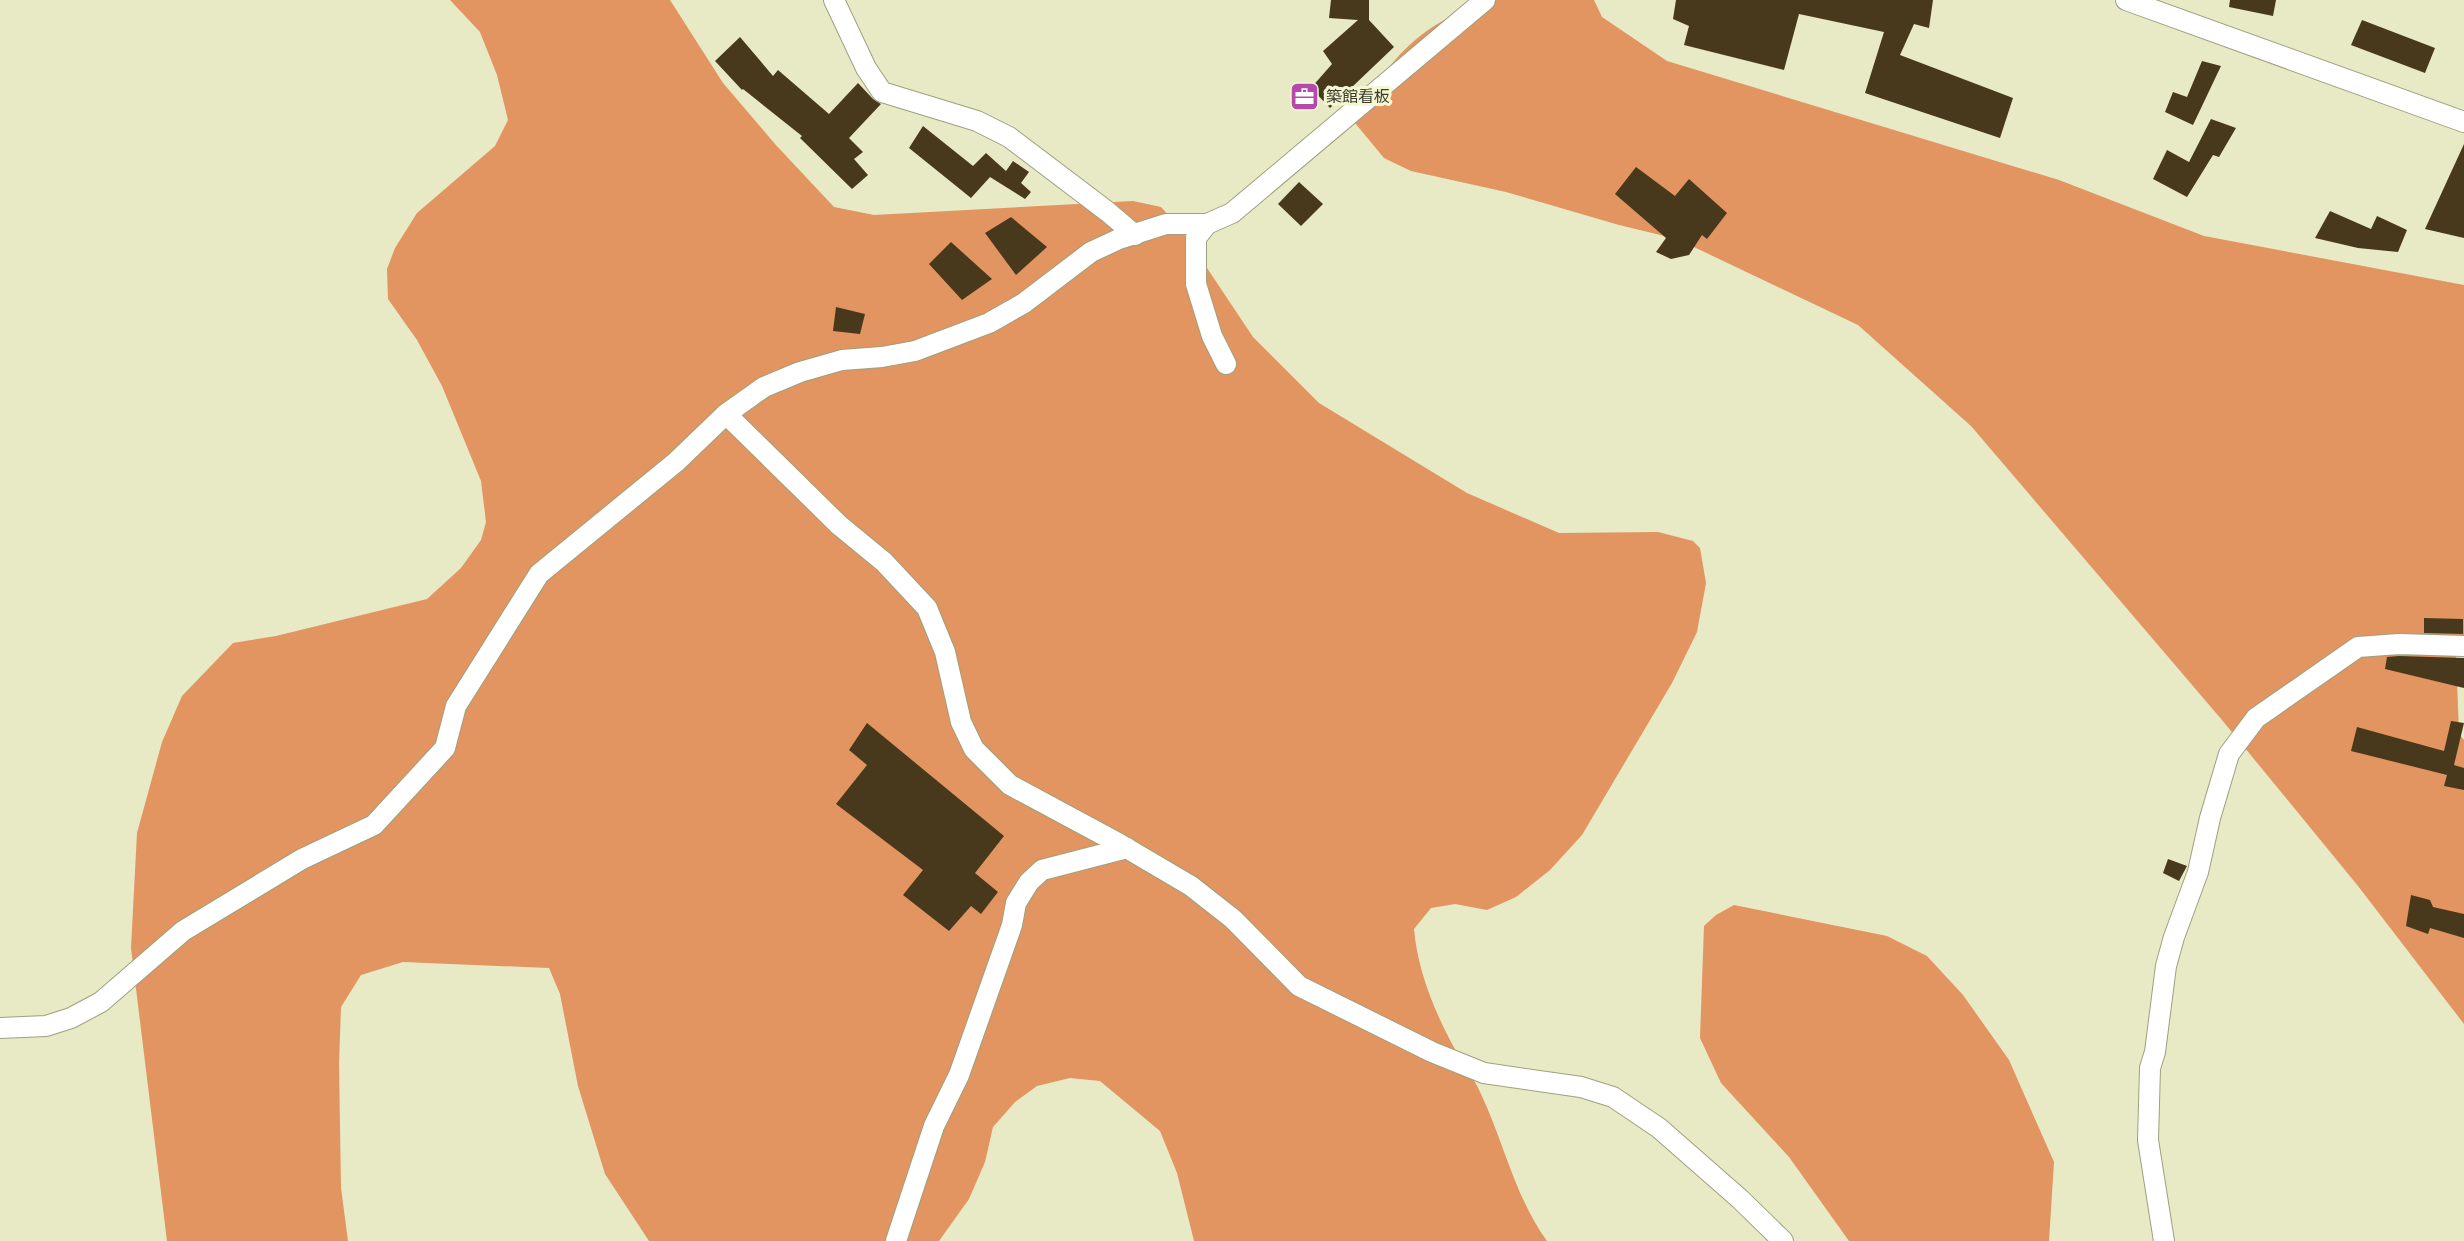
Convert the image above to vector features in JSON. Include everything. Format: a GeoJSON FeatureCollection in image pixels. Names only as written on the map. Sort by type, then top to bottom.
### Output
{"type":"FeatureCollection","features":[{"type":"Feature","properties":{"kind":"street"},"geometry":{"type":"LineString","coordinates":[[834,0],[866,68],[882,92],[977,121],[1009,137],[1135,235]]}},
{"type":"Feature","properties":{"kind":"street"},"geometry":{"type":"LineString","coordinates":[[0,1028],[46,1026],[71,1018],[101,1002],[183,931],[302,860],[374,825],[445,748],[456,706],[539,574],[676,462],[726,414],[764,387],[800,372],[842,360],[882,357],[915,351],[989,323],[1024,303],[1091,252],[1119,239],[1166,224],[1207,224],[1232,213],[1485,0]]}},
{"type":"Feature","properties":{"kind":"street"},"geometry":{"type":"LineString","coordinates":[[2127,0],[2464,122]]}},
{"type":"Feature","properties":{"kind":"street"},"geometry":{"type":"LineString","coordinates":[[1207,224],[1196,238],[1196,284],[1212,336],[1226,364]]}},
{"type":"Feature","properties":{"kind":"street"},"geometry":{"type":"LineString","coordinates":[[726,414],[839,525],[884,562],[927,608],[945,652],[961,722],[974,750],[1010,785],[1127,848],[1191,886],[1233,919],[1299,986],[1432,1052],[1484,1073],[1581,1087],[1613,1097],[1659,1128],[1740,1199],[1783,1241]]}},
{"type":"Feature","properties":{"kind":"street"},"geometry":{"type":"LineString","coordinates":[[2164,1241],[2148,1140],[2150,1068],[2169,957],[2198,872],[2210,818],[2229,754],[2256,718],[2358,647],[2399,644],[2464,646]]}},
{"type":"Feature","properties":{"kind":"street"},"geometry":{"type":"LineString","coordinates":[[896,1241],[934,1126],[959,1075],[1011,925],[1016,903],[1029,882],[1042,870],[1127,848]]}},
{"type":"Feature","properties":{"kind":"shaded area"},"geometry":{"type":"Polygon","coordinates":[[[450,0],[670,0],[723,83],[775,144],[834,207],[874,215],[1133,201],[1161,207],[1181,229],[1253,337],[1319,403],[1467,493],[1559,533],[1658,532],[1693,541],[1700,548],[1706,583],[1697,632],[1672,683],[1582,835],[1550,870],[1516,897],[1487,910],[1455,904],[1431,908],[1414,929],[1422,972],[1438,1015],[1478,1087],[1526,1206],[1547,1241],[1194,1241],[1177,1173],[1160,1131],[1100,1081],[1070,1078],[1037,1086],[1015,1102],[993,1127],[985,1162],[969,1199],[939,1241],[649,1241],[605,1174],[578,1086],[560,994],[549,968],[403,962],[361,975],[341,1007],[339,1064],[341,1188],[348,1241],[167,1241],[131,948],[137,833],[162,742],[182,696],[233,643],[276,636],[427,599],[461,568],[481,540],[486,522],[481,481],[442,386],[417,340],[388,299],[387,269],[395,248],[417,213],[495,146],[508,120],[497,75],[480,32],[450,0]]]}},
{"type":"Feature","properties":{"kind":"shaded area"},"geometry":{"type":"Polygon","coordinates":[[[1485,0],[1594,0],[1602,17],[1667,61],[2059,180],[2204,236],[2464,285],[2464,647],[2456,653],[2459,734],[2464,740],[2464,1024],[2358,886],[2222,720],[1971,426],[1858,325],[1677,239],[1619,225],[1506,192],[1411,171],[1384,158],[1355,123],[1378,82],[1398,57],[1421,35],[1446,19],[1485,0]]]}},
{"type":"Feature","properties":{"kind":"shaded area"},"geometry":{"type":"Polygon","coordinates":[[[1734,905],[1887,936],[1927,956],[1963,995],[2009,1060],[2054,1162],[2049,1241],[1849,1241],[1789,1157],[1721,1083],[1700,1038],[1704,926],[1716,915],[1734,905]]]}},
{"type":"Feature","properties":{"kind":"building"},"geometry":{"type":"Polygon","coordinates":[[[1331,0],[1369,0],[1369,20],[1394,47],[1330,108],[1311,88],[1332,64],[1323,51],[1358,20],[1329,18],[1331,0]]]}},
{"type":"Feature","properties":{"kind":"building"},"geometry":{"type":"Polygon","coordinates":[[[1676,0],[1933,0],[1929,28],[1914,24],[1900,55],[2013,98],[2000,138],[1865,93],[1884,32],[1799,14],[1784,70],[1684,45],[1689,26],[1673,19],[1676,0]]]}},
{"type":"Feature","properties":{"kind":"building"},"geometry":{"type":"Polygon","coordinates":[[[2230,0],[2276,0],[2273,16],[2229,7],[2230,0]]]}},
{"type":"Feature","properties":{"kind":"building"},"geometry":{"type":"Polygon","coordinates":[[[2362,20],[2435,48],[2425,73],[2351,45],[2362,20]]]}},
{"type":"Feature","properties":{"kind":"building"},"geometry":{"type":"Polygon","coordinates":[[[740,37],[773,76],[778,70],[829,114],[858,83],[881,104],[849,138],[863,152],[854,159],[868,175],[852,189],[800,138],[802,136],[742,90],[715,61],[740,37]]]}},
{"type":"Feature","properties":{"kind":"building"},"geometry":{"type":"Polygon","coordinates":[[[2202,61],[2221,66],[2193,125],[2165,112],[2173,92],[2187,97],[2202,61]]]}},
{"type":"Feature","properties":{"kind":"building"},"geometry":{"type":"Polygon","coordinates":[[[2211,119],[2236,128],[2219,157],[2213,155],[2187,197],[2153,179],[2167,150],[2189,162],[2211,119]]]}},
{"type":"Feature","properties":{"kind":"building"},"geometry":{"type":"Polygon","coordinates":[[[923,126],[973,166],[986,153],[1006,171],[1013,161],[1029,172],[1021,183],[1031,192],[1025,199],[990,177],[971,198],[909,148],[923,126]]]}},
{"type":"Feature","properties":{"kind":"building"},"geometry":{"type":"Polygon","coordinates":[[[2464,144],[2464,238],[2425,229],[2464,144]]]}},
{"type":"Feature","properties":{"kind":"building"},"geometry":{"type":"Polygon","coordinates":[[[1636,167],[1675,196],[1689,179],[1727,213],[1707,239],[1702,235],[1689,255],[1671,259],[1656,252],[1666,238],[1615,194],[1636,167]]]}},
{"type":"Feature","properties":{"kind":"building"},"geometry":{"type":"Polygon","coordinates":[[[1299,182],[1323,204],[1301,226],[1278,204],[1299,182]]]}},
{"type":"Feature","properties":{"kind":"building"},"geometry":{"type":"Polygon","coordinates":[[[2330,211],[2371,229],[2377,216],[2407,230],[2398,252],[2358,248],[2315,238],[2330,211]]]}},
{"type":"Feature","properties":{"kind":"building"},"geometry":{"type":"Polygon","coordinates":[[[1011,217],[1047,247],[1016,275],[985,233],[1011,217]]]}},
{"type":"Feature","properties":{"kind":"building"},"geometry":{"type":"Polygon","coordinates":[[[951,242],[992,279],[962,300],[929,264],[951,242]]]}},
{"type":"Feature","properties":{"kind":"building"},"geometry":{"type":"Polygon","coordinates":[[[836,307],[865,314],[860,334],[833,331],[836,307]]]}},
{"type":"Feature","properties":{"kind":"building"},"geometry":{"type":"Polygon","coordinates":[[[2424,618],[2463,619],[2463,634],[2424,633],[2424,618]]]}},
{"type":"Feature","properties":{"kind":"building"},"geometry":{"type":"Polygon","coordinates":[[[2387,657],[2464,658],[2464,688],[2385,669],[2387,657]]]}},
{"type":"Feature","properties":{"kind":"building"},"geometry":{"type":"Polygon","coordinates":[[[2451,721],[2464,723],[2454,765],[2464,768],[2464,790],[2444,786],[2447,775],[2351,751],[2357,727],[2444,751],[2451,721]]]}},
{"type":"Feature","properties":{"kind":"building"},"geometry":{"type":"Polygon","coordinates":[[[867,723],[1004,836],[975,873],[998,892],[981,914],[971,906],[949,931],[903,895],[923,870],[836,804],[867,765],[849,750],[867,723]]]}},
{"type":"Feature","properties":{"kind":"building"},"geometry":{"type":"Polygon","coordinates":[[[2168,859],[2187,866],[2179,881],[2163,873],[2168,859]]]}},
{"type":"Feature","properties":{"kind":"building"},"geometry":{"type":"Polygon","coordinates":[[[2411,895],[2430,900],[2433,907],[2464,914],[2464,938],[2430,928],[2428,934],[2406,926],[2411,895]]]}},
{"type":"Feature","properties":{"kind":"place","name":"築館看板"},"geometry":{"type":"Point","coordinates":[1305,96]}}]}
